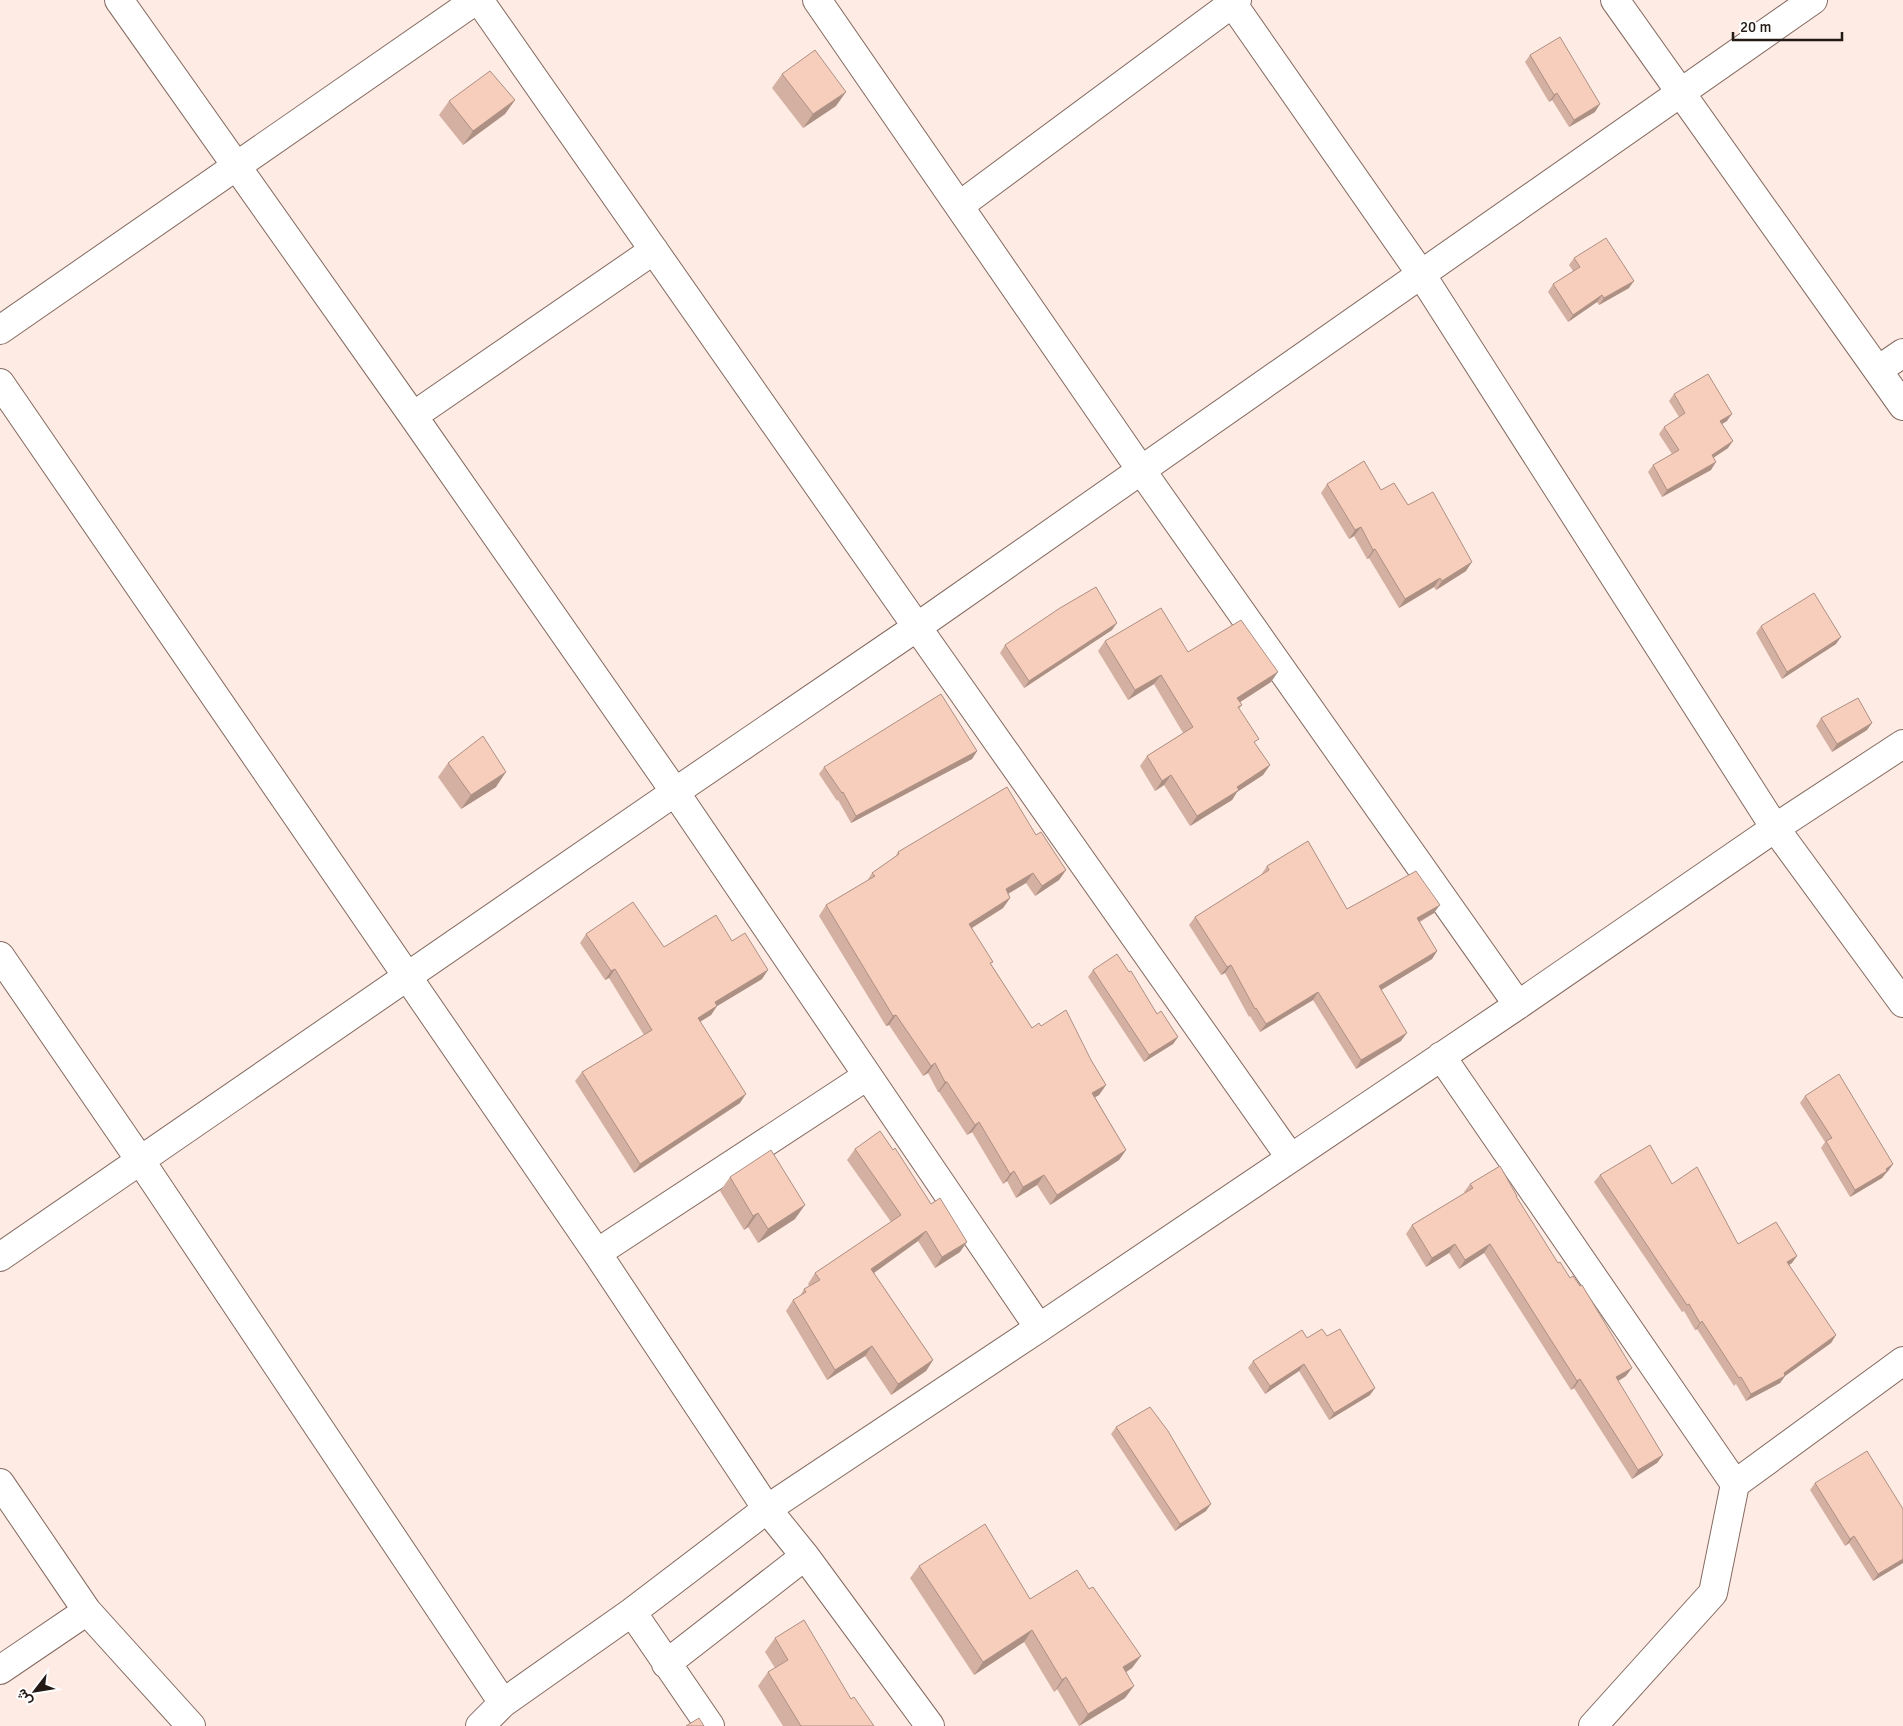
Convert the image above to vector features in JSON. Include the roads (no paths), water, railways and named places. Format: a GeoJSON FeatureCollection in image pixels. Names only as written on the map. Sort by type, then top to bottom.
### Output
{"type":"FeatureCollection","features":[{"type":"Feature","properties":{"kind":"street"},"geometry":{"type":"LineString","coordinates":[[119,0],[413,416],[675,792],[1038,1328]]}},
{"type":"Feature","properties":{"kind":"street"},"geometry":{"type":"LineString","coordinates":[[0,330],[478,0],[1290,1157]]}},
{"type":"Feature","properties":{"kind":"street"},"geometry":{"type":"LineString","coordinates":[[817,0],[1141,470],[1518,1005]]}},
{"type":"Feature","properties":{"kind":"street"},"geometry":{"type":"LineString","coordinates":[[1615,0],[1903,406]]}},
{"type":"Feature","properties":{"kind":"street"},"geometry":{"type":"LineString","coordinates":[[0,1257],[917,627],[1813,0]]}},
{"type":"Feature","properties":{"kind":"street"},"geometry":{"type":"LineString","coordinates":[[959,206],[1233,1],[1421,274],[1775,828],[1903,1003]]}},
{"type":"Feature","properties":{"kind":"street"},"geometry":{"type":"LineString","coordinates":[[413,416],[654,250]]}},
{"type":"Feature","properties":{"kind":"street"},"geometry":{"type":"LineString","coordinates":[[1878,370],[1903,353]]}},
{"type":"Feature","properties":{"kind":"street"},"geometry":{"type":"LineString","coordinates":[[0,383],[598,1253],[767,1509],[805,1556],[930,1726]]}},
{"type":"Feature","properties":{"kind":"street"},"geometry":{"type":"LineString","coordinates":[[481,1726],[503,1704],[632,1612],[767,1509],[1518,1005],[1775,828],[1903,744]]}},
{"type":"Feature","properties":{"kind":"street"},"geometry":{"type":"LineString","coordinates":[[0,956],[140,1160],[503,1704]]}},
{"type":"Feature","properties":{"kind":"street"},"geometry":{"type":"LineString","coordinates":[[1441,1056],[1735,1484]]}},
{"type":"Feature","properties":{"kind":"street"},"geometry":{"type":"LineString","coordinates":[[598,1253],[867,1076]]}},
{"type":"Feature","properties":{"kind":"street"},"geometry":{"type":"LineString","coordinates":[[1592,1726],[1713,1593],[1735,1484],[1903,1361]]}},
{"type":"Feature","properties":{"kind":"street"},"geometry":{"type":"LineString","coordinates":[[0,1483],[87,1611],[191,1726]]}},
{"type":"Feature","properties":{"kind":"street"},"geometry":{"type":"LineString","coordinates":[[666,1664],[805,1556]]}},
{"type":"Feature","properties":{"kind":"street"},"geometry":{"type":"LineString","coordinates":[[0,1670],[87,1611]]}},
{"type":"Feature","properties":{"kind":"street"},"geometry":{"type":"LineString","coordinates":[[632,1612],[710,1726]]}}]}
